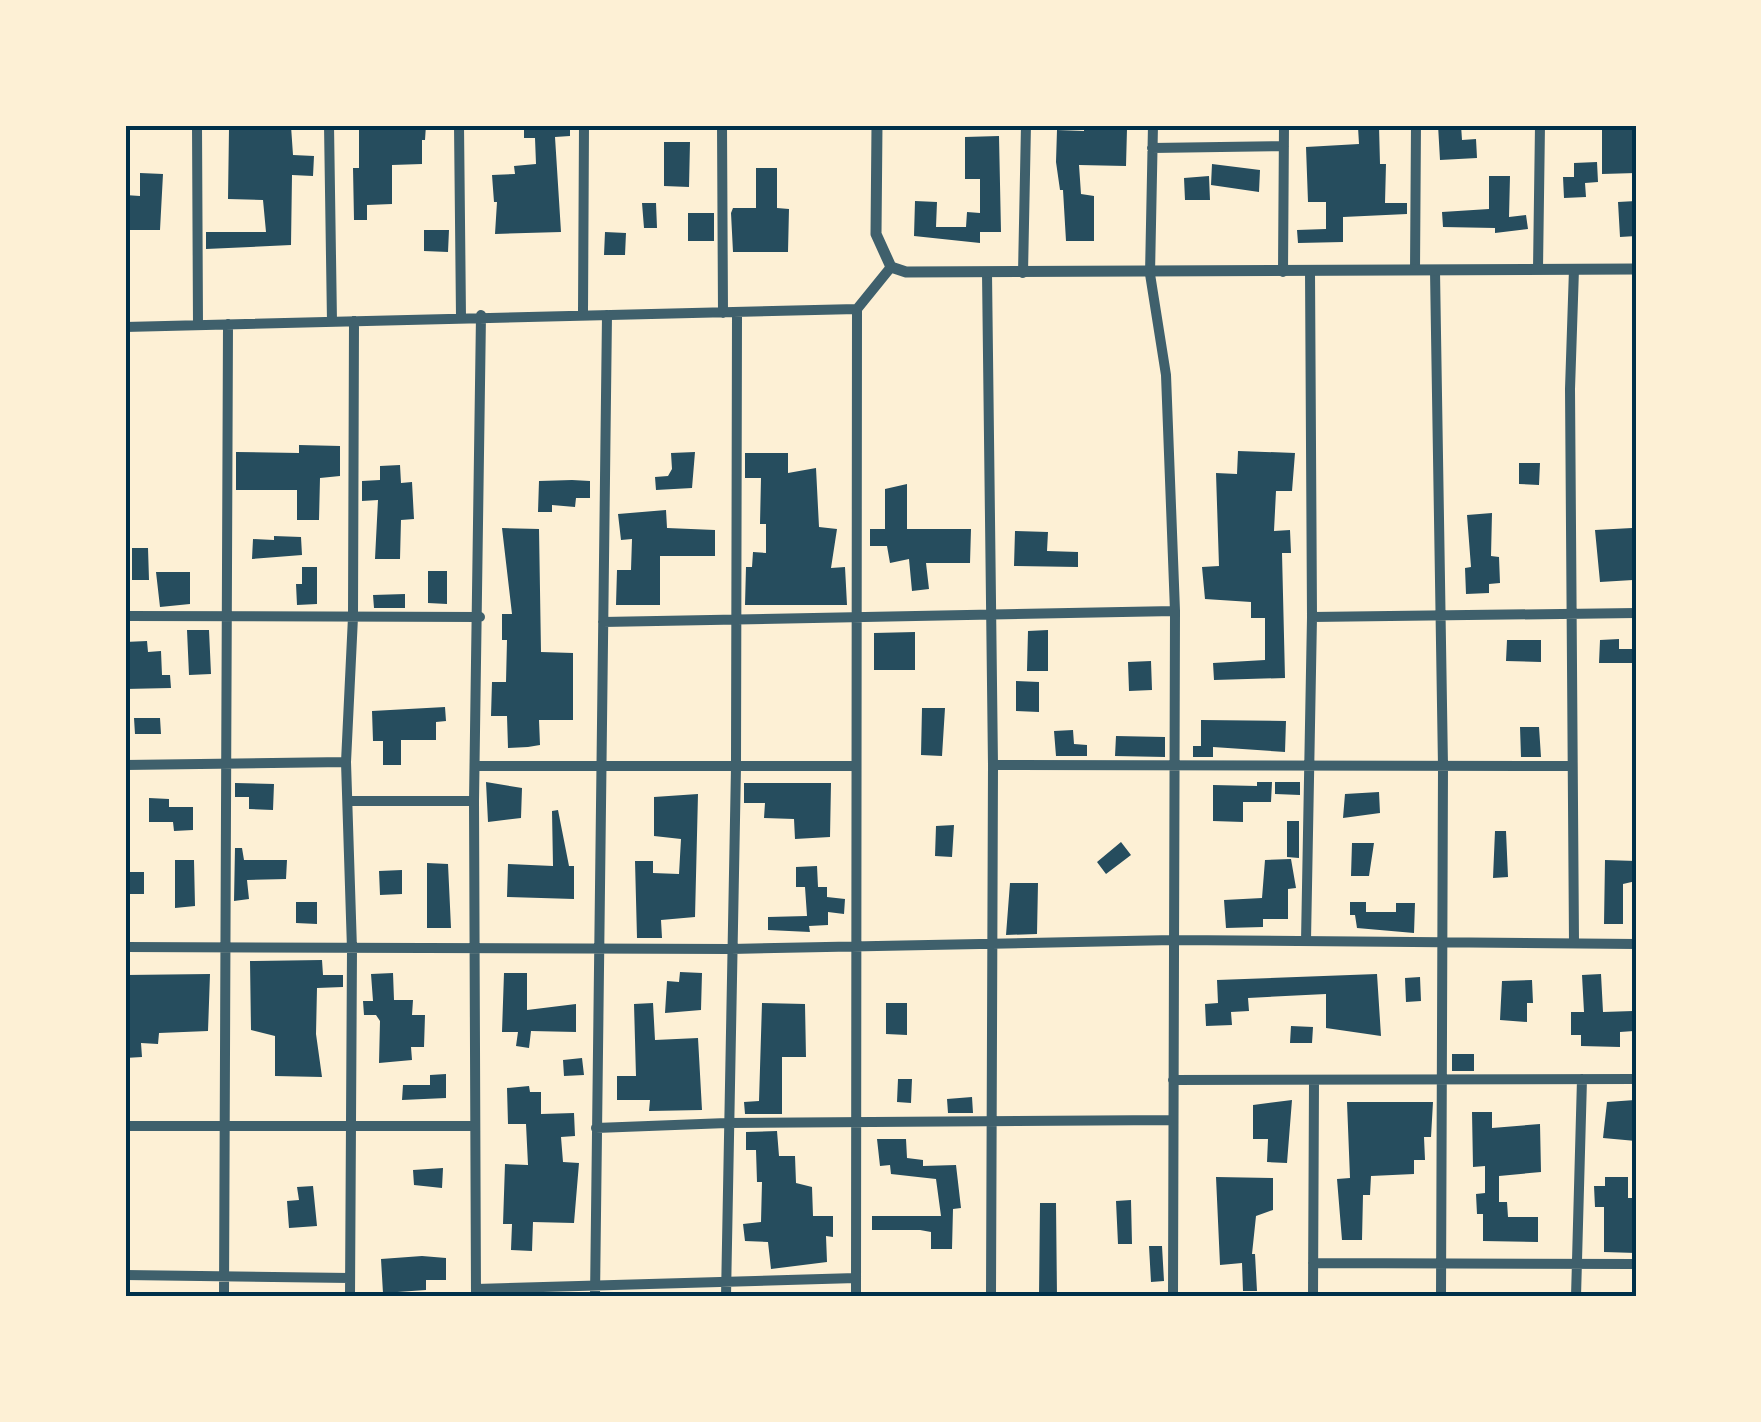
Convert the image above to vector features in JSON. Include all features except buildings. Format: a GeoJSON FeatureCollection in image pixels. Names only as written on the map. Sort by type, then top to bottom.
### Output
{"type":"FeatureCollection","features":[{"type":"Feature","properties":{"kind":"street"},"geometry":{"type":"LineString","coordinates":[[197,125],[198,325]]}},
{"type":"Feature","properties":{"kind":"street"},"geometry":{"type":"LineString","coordinates":[[329,125],[332,322]]}},
{"type":"Feature","properties":{"kind":"street"},"geometry":{"type":"LineString","coordinates":[[459,125],[461,316]]}},
{"type":"Feature","properties":{"kind":"street"},"geometry":{"type":"LineString","coordinates":[[583,314],[584,125]]}},
{"type":"Feature","properties":{"kind":"street"},"geometry":{"type":"LineString","coordinates":[[722,125],[723,313]]}},
{"type":"Feature","properties":{"kind":"street"},"geometry":{"type":"LineString","coordinates":[[877,125],[876,234],[892,267],[906,272],[1150,274],[1636,269]]}},
{"type":"Feature","properties":{"kind":"street"},"geometry":{"type":"LineString","coordinates":[[1023,273],[1026,125]]}},
{"type":"Feature","properties":{"kind":"street"},"geometry":{"type":"LineString","coordinates":[[1153,125],[1150,274],[1166,375],[1175,612],[1173,1297]]}},
{"type":"Feature","properties":{"kind":"street"},"geometry":{"type":"LineString","coordinates":[[1283,272],[1284,125]]}},
{"type":"Feature","properties":{"kind":"street"},"geometry":{"type":"LineString","coordinates":[[1415,270],[1416,125]]}},
{"type":"Feature","properties":{"kind":"street"},"geometry":{"type":"LineString","coordinates":[[1538,269],[1540,125]]}},
{"type":"Feature","properties":{"kind":"street"},"geometry":{"type":"LineString","coordinates":[[1152,148],[1284,146]]}},
{"type":"Feature","properties":{"kind":"street"},"geometry":{"type":"LineString","coordinates":[[856,1297],[857,310],[892,267]]}},
{"type":"Feature","properties":{"kind":"street"},"geometry":{"type":"LineString","coordinates":[[1574,269],[1574,942]]}},
{"type":"Feature","properties":{"kind":"street"},"geometry":{"type":"LineString","coordinates":[[1435,271],[1443,766],[1441,1297]]}},
{"type":"Feature","properties":{"kind":"street"},"geometry":{"type":"LineString","coordinates":[[1306,941],[1312,617],[1310,272]]}},
{"type":"Feature","properties":{"kind":"street"},"geometry":{"type":"LineString","coordinates":[[987,273],[993,765],[991,1297]]}},
{"type":"Feature","properties":{"kind":"street"},"geometry":{"type":"LineString","coordinates":[[125,327],[481,315],[857,310]]}},
{"type":"Feature","properties":{"kind":"street"},"geometry":{"type":"LineString","coordinates":[[726,1297],[736,767],[737,312]]}},
{"type":"Feature","properties":{"kind":"street"},"geometry":{"type":"LineString","coordinates":[[594,1291],[607,314]]}},
{"type":"Feature","properties":{"kind":"street"},"geometry":{"type":"LineString","coordinates":[[481,315],[480,617],[474,801],[476,1293],[856,1278]]}},
{"type":"Feature","properties":{"kind":"street"},"geometry":{"type":"LineString","coordinates":[[350,1297],[352,949],[346,762],[354,617],[354,321]]}},
{"type":"Feature","properties":{"kind":"street"},"geometry":{"type":"LineString","coordinates":[[224,1297],[228,324]]}},
{"type":"Feature","properties":{"kind":"street"},"geometry":{"type":"LineString","coordinates":[[603,622],[1175,612]]}},
{"type":"Feature","properties":{"kind":"street"},"geometry":{"type":"LineString","coordinates":[[1312,617],[1636,613]]}},
{"type":"Feature","properties":{"kind":"street"},"geometry":{"type":"LineString","coordinates":[[125,616],[480,617]]}},
{"type":"Feature","properties":{"kind":"street"},"geometry":{"type":"LineString","coordinates":[[125,765],[346,762]]}},
{"type":"Feature","properties":{"kind":"street"},"geometry":{"type":"LineString","coordinates":[[993,765],[1572,766]]}},
{"type":"Feature","properties":{"kind":"street"},"geometry":{"type":"LineString","coordinates":[[475,766],[856,766]]}},
{"type":"Feature","properties":{"kind":"street"},"geometry":{"type":"LineString","coordinates":[[348,802],[474,801]]}},
{"type":"Feature","properties":{"kind":"street"},"geometry":{"type":"LineString","coordinates":[[125,947],[731,949],[858,944],[992,947],[1174,940],[1636,944]]}},
{"type":"Feature","properties":{"kind":"street"},"geometry":{"type":"LineString","coordinates":[[1576,1297],[1582,1079]]}},
{"type":"Feature","properties":{"kind":"street"},"geometry":{"type":"LineString","coordinates":[[1173,1080],[1636,1079]]}},
{"type":"Feature","properties":{"kind":"street"},"geometry":{"type":"LineString","coordinates":[[1313,1297],[1314,1080]]}},
{"type":"Feature","properties":{"kind":"street"},"geometry":{"type":"LineString","coordinates":[[596,1128],[727,1123],[1174,1120]]}},
{"type":"Feature","properties":{"kind":"street"},"geometry":{"type":"LineString","coordinates":[[125,1126],[474,1126]]}},
{"type":"Feature","properties":{"kind":"street"},"geometry":{"type":"LineString","coordinates":[[1313,1263],[1636,1264]]}},
{"type":"Feature","properties":{"kind":"street"},"geometry":{"type":"LineString","coordinates":[[125,1275],[350,1278]]}}]}
